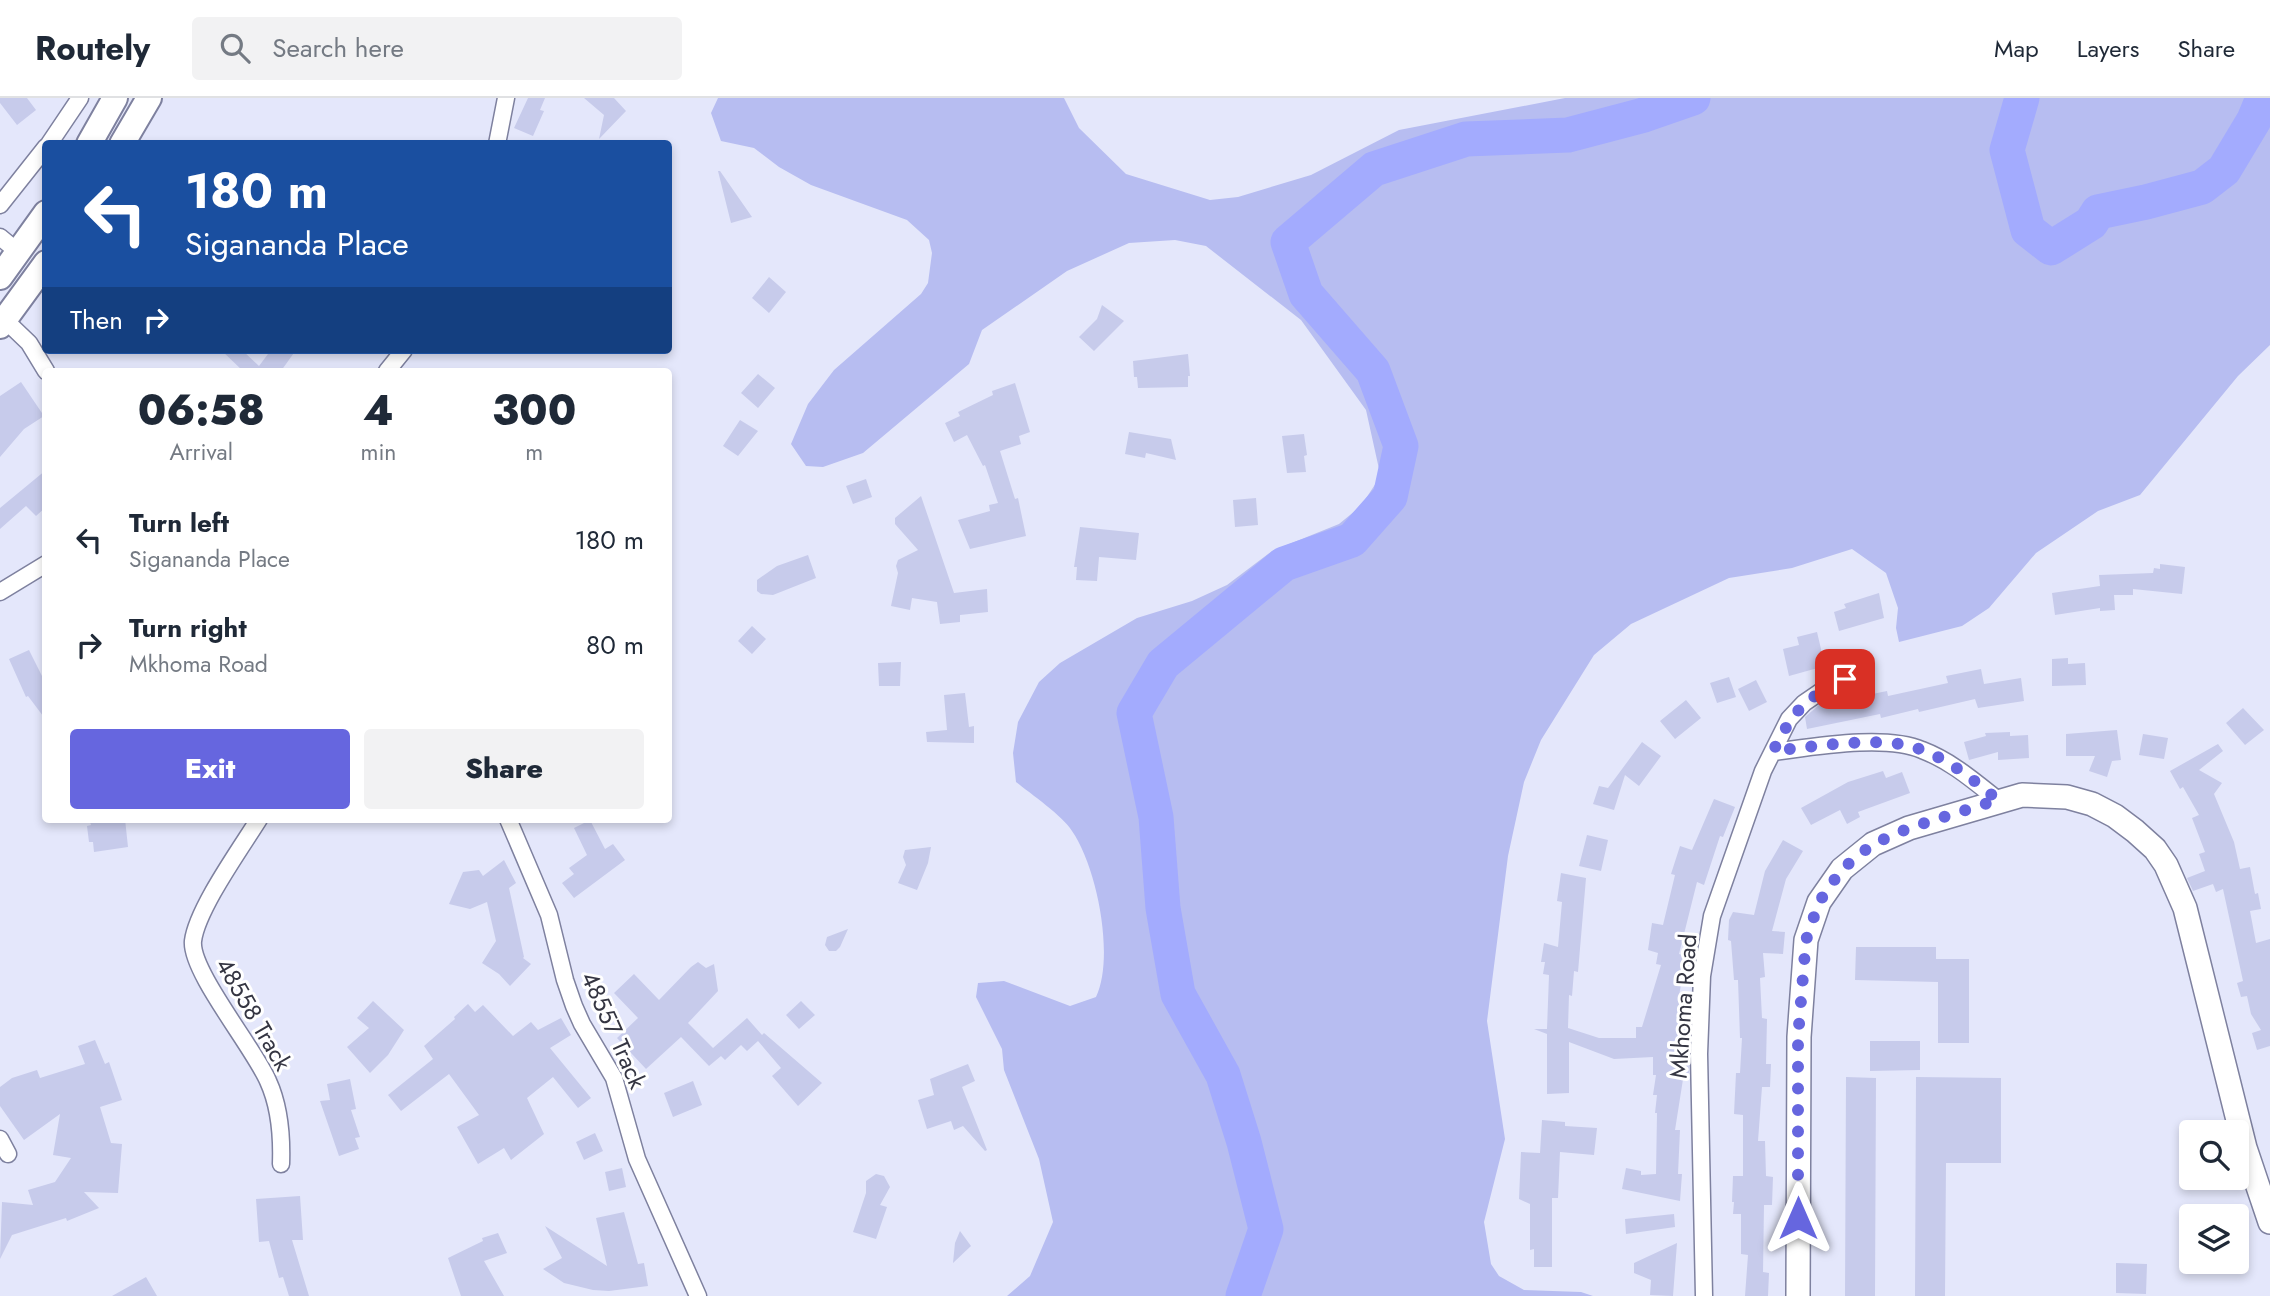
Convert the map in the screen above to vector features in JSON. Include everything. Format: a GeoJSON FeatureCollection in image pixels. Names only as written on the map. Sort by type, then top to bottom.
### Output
{"type":"FeatureCollection","features":[{"type":"Feature","properties":{"kind":"main road"},"geometry":{"type":"LineString","coordinates":[[91,140],[115,98]]}},
{"type":"Feature","properties":{"kind":"main road"},"geometry":{"type":"LineString","coordinates":[[124,140],[149,98]]}},
{"type":"Feature","properties":{"kind":"main road"},"geometry":{"type":"LineString","coordinates":[[0,277],[9,245],[42,216]]}},
{"type":"Feature","properties":{"kind":"main road"},"geometry":{"type":"LineString","coordinates":[[3,323],[42,269]]}},
{"type":"Feature","properties":{"kind":"street"},"geometry":{"type":"LineString","coordinates":[[51,140],[80,98]]}},
{"type":"Feature","properties":{"kind":"street"},"geometry":{"type":"LineString","coordinates":[[498,140],[506,98]]}},
{"type":"Feature","properties":{"kind":"street"},"geometry":{"type":"LineString","coordinates":[[0,205],[42,152]]}},
{"type":"Feature","properties":{"kind":"street"},"geometry":{"type":"LineString","coordinates":[[3,323],[29,343],[44,368]]}},
{"type":"Feature","properties":{"kind":"street"},"geometry":{"type":"LineString","coordinates":[[389,368],[401,354]]}},
{"type":"Feature","properties":{"kind":"street"},"geometry":{"type":"LineString","coordinates":[[0,592],[42,566]]}},
{"type":"Feature","properties":{"kind":"street","name":"Mkhoma Road"},"geometry":{"type":"LineString","coordinates":[[1704,1296],[1699,1054],[1702,976],[1707,942],[1720,892],[1773,751],[1789,719],[1823,690],[1845,679]]}},
{"type":"Feature","properties":{"kind":"street"},"geometry":{"type":"LineString","coordinates":[[1773,751],[1877,743],[1920,748],[1959,770],[1998,800]]}},
{"type":"Feature","properties":{"kind":"street"},"geometry":{"type":"LineString","coordinates":[[1798,1296],[1798,1037],[1806,940],[1811,920],[1829,884],[1842,869],[1873,844],[1909,828],[2022,795],[2067,797],[2092,804],[2136,831],[2155,849],[2166,865],[2185,908],[2245,1148],[2270,1222]]}},
{"type":"Feature","properties":{"kind":"street","name":"48558 Track"},"geometry":{"type":"LineString","coordinates":[[257,823],[198,922],[193,947],[199,966],[258,1060],[272,1089],[282,1133],[281,1164]]}},
{"type":"Feature","properties":{"kind":"street","name":"48557 Track"},"geometry":{"type":"LineString","coordinates":[[510,823],[550,915],[574,1006],[588,1037],[614,1078],[637,1159],[698,1296]]}},
{"type":"Feature","properties":{"kind":"street"},"geometry":{"type":"LineString","coordinates":[[0,1139],[8,1154]]}},
{"type":"Feature","properties":{"kind":"shaded area"},"geometry":{"type":"Polygon","coordinates":[[[718,98],[1064,98],[1079,128],[1126,174],[1210,200],[1238,197],[1311,175],[1399,130],[1565,98],[2270,98],[2270,345],[2238,376],[2140,495],[2098,511],[2036,553],[1989,608],[1962,626],[1899,642],[1896,628],[1898,608],[1886,573],[1852,549],[1792,568],[1729,578],[1631,624],[1594,655],[1541,740],[1524,782],[1508,856],[1487,1021],[1505,1139],[1484,1222],[1491,1264],[1499,1276],[1524,1290],[1581,1292],[1593,1296],[1007,1296],[1030,1276],[1053,1222],[1039,1159],[1004,1070],[1002,1049],[976,997],[978,983],[1004,981],[1070,1006],[1096,997],[1104,959],[1096,889],[1081,847],[1062,819],[1016,782],[1013,753],[1018,722],[1039,682],[1060,663],[1137,618],[1192,601],[1227,585],[1272,551],[1339,524],[1361,506],[1376,483],[1379,469],[1366,410],[1301,320],[1206,246],[1175,240],[1129,243],[1067,271],[982,330],[969,364],[863,453],[823,467],[806,466],[791,444],[808,404],[834,370],[921,294],[928,283],[932,253],[929,240],[907,220],[811,185],[779,167],[754,148],[721,141],[711,113],[718,98]]]}},
{"type":"Feature","properties":{"kind":"building"},"geometry":{"type":"Polygon","coordinates":[[[0,98],[27,98],[36,110],[17,125],[0,103],[0,98]]]}},
{"type":"Feature","properties":{"kind":"building"},"geometry":{"type":"Polygon","coordinates":[[[528,98],[545,98],[540,110],[544,111],[533,136],[514,128],[528,98]]]}},
{"type":"Feature","properties":{"kind":"building"},"geometry":{"type":"Polygon","coordinates":[[[584,98],[614,98],[626,111],[599,139],[604,115],[584,98]]]}},
{"type":"Feature","properties":{"kind":"building"},"geometry":{"type":"Polygon","coordinates":[[[720,171],[752,217],[731,223],[720,171]]]}},
{"type":"Feature","properties":{"kind":"building"},"geometry":{"type":"Polygon","coordinates":[[[769,277],[786,292],[769,313],[752,298],[769,277]]]}},
{"type":"Feature","properties":{"kind":"building"},"geometry":{"type":"Polygon","coordinates":[[[1102,305],[1124,321],[1094,351],[1079,337],[1097,319],[1102,305]]]}},
{"type":"Feature","properties":{"kind":"building"},"geometry":{"type":"Polygon","coordinates":[[[225,354],[246,354],[259,366],[268,354],[293,354],[283,368],[240,368],[225,354]]]}},
{"type":"Feature","properties":{"kind":"building"},"geometry":{"type":"Polygon","coordinates":[[[1188,354],[1188,387],[1138,388],[1133,361],[1188,354]]]}},
{"type":"Feature","properties":{"kind":"building"},"geometry":{"type":"Polygon","coordinates":[[[758,374],[775,388],[758,408],[741,393],[758,374]]]}},
{"type":"Feature","properties":{"kind":"building"},"geometry":{"type":"Polygon","coordinates":[[[21,382],[42,413],[42,417],[24,429],[0,457],[0,396],[21,382]]]}},
{"type":"Feature","properties":{"kind":"building"},"geometry":{"type":"Polygon","coordinates":[[[1015,383],[1030,432],[1019,436],[1021,444],[1000,451],[1015,499],[1018,498],[1026,536],[970,549],[958,520],[990,511],[989,505],[998,503],[985,465],[983,466],[967,435],[954,442],[945,423],[960,416],[958,412],[993,395],[992,391],[1015,383]]]}},
{"type":"Feature","properties":{"kind":"building"},"geometry":{"type":"Polygon","coordinates":[[[740,420],[758,431],[738,456],[723,446],[740,420]]]}},
{"type":"Feature","properties":{"kind":"building"},"geometry":{"type":"Polygon","coordinates":[[[1129,432],[1171,439],[1176,460],[1146,453],[1145,458],[1125,454],[1129,432]]]}},
{"type":"Feature","properties":{"kind":"building"},"geometry":{"type":"Polygon","coordinates":[[[1304,434],[1306,472],[1287,473],[1282,436],[1304,434]]]}},
{"type":"Feature","properties":{"kind":"building"},"geometry":{"type":"Polygon","coordinates":[[[42,473],[42,511],[36,516],[26,506],[0,529],[0,508],[42,473]]]}},
{"type":"Feature","properties":{"kind":"building"},"geometry":{"type":"Polygon","coordinates":[[[866,479],[872,497],[853,504],[846,486],[866,479]]]}},
{"type":"Feature","properties":{"kind":"building"},"geometry":{"type":"Polygon","coordinates":[[[921,496],[954,593],[987,589],[988,612],[960,615],[960,622],[940,624],[937,602],[912,598],[910,610],[891,606],[898,560],[918,550],[895,524],[895,518],[921,496]]]}},
{"type":"Feature","properties":{"kind":"building"},"geometry":{"type":"Polygon","coordinates":[[[1256,498],[1258,525],[1235,527],[1233,500],[1256,498]]]}},
{"type":"Feature","properties":{"kind":"building"},"geometry":{"type":"Polygon","coordinates":[[[1080,527],[1139,533],[1136,560],[1099,557],[1097,581],[1076,580],[1077,567],[1074,567],[1080,527]]]}},
{"type":"Feature","properties":{"kind":"building"},"geometry":{"type":"Polygon","coordinates":[[[808,555],[816,578],[773,595],[757,591],[757,580],[777,566],[808,555]]]}},
{"type":"Feature","properties":{"kind":"building"},"geometry":{"type":"Polygon","coordinates":[[[2160,564],[2185,567],[2182,594],[2133,589],[2133,595],[2114,595],[2115,610],[2100,611],[2100,608],[2055,615],[2052,593],[2100,586],[2099,575],[2153,573],[2154,568],[2160,569],[2160,564]]]}},
{"type":"Feature","properties":{"kind":"building"},"geometry":{"type":"Polygon","coordinates":[[[1879,593],[1884,618],[1839,631],[1834,612],[1846,608],[1844,604],[1879,593]]]}},
{"type":"Feature","properties":{"kind":"building"},"geometry":{"type":"Polygon","coordinates":[[[752,626],[766,639],[752,654],[738,641],[752,626]]]}},
{"type":"Feature","properties":{"kind":"building"},"geometry":{"type":"Polygon","coordinates":[[[1817,632],[1825,666],[1789,676],[1783,649],[1799,645],[1797,637],[1817,632]]]}},
{"type":"Feature","properties":{"kind":"building"},"geometry":{"type":"Polygon","coordinates":[[[29,650],[42,676],[42,715],[28,696],[26,697],[9,659],[29,650]]]}},
{"type":"Feature","properties":{"kind":"building"},"geometry":{"type":"Polygon","coordinates":[[[2068,658],[2068,664],[2085,663],[2086,685],[2052,686],[2052,659],[2068,658]]]}},
{"type":"Feature","properties":{"kind":"building"},"geometry":{"type":"Polygon","coordinates":[[[901,662],[900,686],[879,686],[878,663],[901,662]]]}},
{"type":"Feature","properties":{"kind":"building"},"geometry":{"type":"Polygon","coordinates":[[[1981,669],[1984,684],[2021,678],[2024,701],[1978,708],[1975,699],[1919,712],[1918,709],[1881,718],[1880,714],[1807,729],[1805,717],[1819,705],[1887,691],[1888,696],[1948,683],[1946,676],[1981,669]]]}},
{"type":"Feature","properties":{"kind":"building"},"geometry":{"type":"Polygon","coordinates":[[[1729,677],[1736,697],[1717,703],[1710,683],[1729,677]]]}},
{"type":"Feature","properties":{"kind":"building"},"geometry":{"type":"Polygon","coordinates":[[[1756,680],[1767,702],[1749,711],[1738,689],[1756,680]]]}},
{"type":"Feature","properties":{"kind":"building"},"geometry":{"type":"Polygon","coordinates":[[[965,693],[969,727],[974,726],[974,743],[927,742],[926,732],[947,730],[944,695],[965,693]]]}},
{"type":"Feature","properties":{"kind":"building"},"geometry":{"type":"Polygon","coordinates":[[[1686,700],[1701,718],[1675,739],[1660,721],[1686,700]]]}},
{"type":"Feature","properties":{"kind":"building"},"geometry":{"type":"Polygon","coordinates":[[[2243,708],[2264,730],[2245,745],[2226,723],[2243,708]]]}},
{"type":"Feature","properties":{"kind":"building"},"geometry":{"type":"Polygon","coordinates":[[[2117,730],[2121,760],[2112,761],[2107,777],[2089,771],[2095,756],[2066,756],[2066,734],[2117,730]]]}},
{"type":"Feature","properties":{"kind":"building"},"geometry":{"type":"Polygon","coordinates":[[[2010,732],[2010,736],[2028,735],[2029,758],[1998,760],[1998,752],[1969,760],[1964,742],[1986,736],[1985,733],[2010,732]]]}},
{"type":"Feature","properties":{"kind":"building"},"geometry":{"type":"Polygon","coordinates":[[[2143,734],[2168,738],[2164,759],[2139,755],[2143,734]]]}},
{"type":"Feature","properties":{"kind":"building"},"geometry":{"type":"Polygon","coordinates":[[[1642,742],[1661,756],[1639,786],[1625,775],[1614,810],[1593,804],[1599,786],[1608,788],[1642,742]]]}},
{"type":"Feature","properties":{"kind":"building"},"geometry":{"type":"Polygon","coordinates":[[[2218,744],[2223,751],[2199,770],[2222,783],[2214,794],[2234,842],[2240,869],[2250,867],[2255,894],[2258,893],[2261,909],[2250,911],[2256,943],[2270,939],[2270,1046],[2257,1050],[2252,1033],[2261,1030],[2251,1014],[2247,996],[2241,997],[2237,983],[2243,981],[2223,889],[2216,892],[2213,884],[2193,891],[2187,878],[2205,871],[2199,854],[2205,852],[2192,818],[2199,815],[2170,771],[2218,744]]]}},
{"type":"Feature","properties":{"kind":"building"},"geometry":{"type":"Polygon","coordinates":[[[1883,771],[1886,778],[1902,772],[1910,793],[1858,812],[1860,817],[1847,824],[1840,810],[1811,825],[1801,808],[1848,782],[1883,771]]]}},
{"type":"Feature","properties":{"kind":"building"},"geometry":{"type":"Polygon","coordinates":[[[1714,799],[1735,807],[1723,837],[1720,836],[1704,885],[1697,882],[1679,954],[1686,956],[1679,996],[1680,1002],[1686,1004],[1675,1045],[1685,1045],[1684,1048],[1688,1048],[1689,1073],[1684,1073],[1675,1130],[1680,1130],[1680,1201],[1622,1189],[1626,1168],[1641,1171],[1641,1175],[1656,1174],[1657,1095],[1653,1095],[1656,1075],[1653,1075],[1653,1057],[1614,1059],[1569,1042],[1569,1093],[1547,1094],[1547,1034],[1534,1029],[1547,1029],[1549,975],[1543,974],[1545,962],[1541,962],[1544,943],[1558,947],[1562,902],[1557,901],[1561,873],[1586,878],[1578,972],[1574,971],[1572,996],[1569,995],[1568,1028],[1599,1038],[1636,1038],[1636,1027],[1642,1027],[1661,965],[1656,964],[1658,953],[1648,950],[1652,923],[1663,925],[1675,875],[1671,874],[1680,846],[1692,850],[1714,799]]]}},
{"type":"Feature","properties":{"kind":"building"},"geometry":{"type":"Polygon","coordinates":[[[90,823],[125,823],[128,847],[94,852],[93,842],[89,842],[87,826],[90,823]]]}},
{"type":"Feature","properties":{"kind":"building"},"geometry":{"type":"Polygon","coordinates":[[[592,823],[605,849],[613,844],[625,860],[574,898],[562,883],[574,874],[569,868],[587,855],[574,828],[592,823]]]}},
{"type":"Feature","properties":{"kind":"building"},"geometry":{"type":"Polygon","coordinates":[[[1587,835],[1608,840],[1601,871],[1579,866],[1587,835]]]}},
{"type":"Feature","properties":{"kind":"building"},"geometry":{"type":"Polygon","coordinates":[[[1783,840],[1803,851],[1786,879],[1772,931],[1785,932],[1783,954],[1763,953],[1765,977],[1760,978],[1762,1018],[1767,1019],[1766,1064],[1771,1064],[1770,1087],[1762,1087],[1758,1141],[1765,1141],[1766,1176],[1773,1177],[1772,1205],[1764,1205],[1763,1272],[1769,1273],[1768,1296],[1745,1296],[1748,1255],[1741,1254],[1741,1214],[1733,1214],[1732,1202],[1733,1176],[1743,1176],[1743,1115],[1734,1114],[1736,1073],[1740,1073],[1742,1038],[1738,980],[1734,980],[1731,941],[1728,940],[1729,920],[1733,912],[1754,915],[1765,871],[1783,840]]]}},
{"type":"Feature","properties":{"kind":"building"},"geometry":{"type":"Polygon","coordinates":[[[931,847],[928,863],[917,890],[898,883],[906,865],[903,857],[905,850],[931,847]]]}},
{"type":"Feature","properties":{"kind":"building"},"geometry":{"type":"Polygon","coordinates":[[[504,860],[516,883],[509,888],[523,958],[531,964],[510,986],[499,974],[482,963],[496,941],[487,902],[470,909],[449,904],[463,872],[479,870],[483,876],[504,860]]]}},
{"type":"Feature","properties":{"kind":"building"},"geometry":{"type":"Polygon","coordinates":[[[848,929],[840,947],[836,951],[829,951],[825,945],[827,937],[848,929]]]}},
{"type":"Feature","properties":{"kind":"building"},"geometry":{"type":"Polygon","coordinates":[[[1856,947],[1936,947],[1936,959],[1969,959],[1969,1043],[1938,1043],[1938,982],[1855,980],[1856,947]]]}},
{"type":"Feature","properties":{"kind":"building"},"geometry":{"type":"Polygon","coordinates":[[[698,962],[706,968],[714,964],[718,991],[688,1023],[721,1056],[709,1066],[681,1037],[646,1069],[617,1038],[638,1018],[614,993],[634,974],[659,1000],[698,962]]]}},
{"type":"Feature","properties":{"kind":"building"},"geometry":{"type":"Polygon","coordinates":[[[373,1001],[404,1030],[388,1055],[370,1073],[347,1047],[369,1028],[357,1018],[373,1001]]]}},
{"type":"Feature","properties":{"kind":"building"},"geometry":{"type":"Polygon","coordinates":[[[801,1001],[815,1015],[799,1029],[786,1015],[801,1001]]]}},
{"type":"Feature","properties":{"kind":"building"},"geometry":{"type":"Polygon","coordinates":[[[468,1004],[475,1012],[483,1005],[513,1036],[531,1022],[538,1030],[561,1018],[571,1035],[550,1048],[591,1098],[578,1108],[553,1077],[527,1098],[544,1134],[511,1160],[504,1148],[478,1164],[457,1127],[479,1115],[449,1074],[401,1111],[388,1095],[433,1059],[424,1046],[468,1004]]]}},
{"type":"Feature","properties":{"kind":"building"},"geometry":{"type":"Polygon","coordinates":[[[747,1018],[762,1035],[764,1033],[822,1083],[798,1106],[772,1076],[781,1068],[758,1041],[747,1051],[741,1045],[725,1060],[713,1048],[747,1018]]]}},
{"type":"Feature","properties":{"kind":"building"},"geometry":{"type":"Polygon","coordinates":[[[95,1040],[105,1064],[109,1062],[122,1100],[100,1107],[111,1143],[122,1144],[118,1193],[84,1192],[99,1208],[67,1221],[66,1218],[12,1235],[0,1259],[2,1202],[33,1205],[28,1190],[55,1182],[71,1158],[53,1155],[60,1114],[24,1140],[0,1106],[0,1087],[12,1078],[37,1070],[40,1078],[85,1064],[78,1046],[95,1040]]]}},
{"type":"Feature","properties":{"kind":"building"},"geometry":{"type":"Polygon","coordinates":[[[1870,1041],[1920,1041],[1920,1070],[1870,1071],[1870,1041]]]}},
{"type":"Feature","properties":{"kind":"building"},"geometry":{"type":"Polygon","coordinates":[[[968,1064],[975,1081],[962,1087],[987,1150],[985,1151],[963,1126],[954,1130],[951,1121],[927,1129],[918,1100],[934,1095],[930,1079],[968,1064]]]}},
{"type":"Feature","properties":{"kind":"building"},"geometry":{"type":"Polygon","coordinates":[[[1846,1077],[1876,1078],[1875,1296],[1845,1296],[1846,1077]]]}},
{"type":"Feature","properties":{"kind":"building"},"geometry":{"type":"Polygon","coordinates":[[[1916,1077],[2001,1078],[2001,1163],[1946,1163],[1945,1296],[1915,1296],[1916,1077]]]}},
{"type":"Feature","properties":{"kind":"building"},"geometry":{"type":"Polygon","coordinates":[[[350,1079],[356,1109],[351,1110],[360,1137],[355,1138],[359,1149],[339,1156],[320,1101],[330,1100],[327,1084],[350,1079]]]}},
{"type":"Feature","properties":{"kind":"building"},"geometry":{"type":"Polygon","coordinates":[[[693,1081],[702,1105],[673,1117],[664,1093],[693,1081]]]}},
{"type":"Feature","properties":{"kind":"building"},"geometry":{"type":"Polygon","coordinates":[[[1542,1120],[1565,1122],[1565,1126],[1597,1128],[1594,1155],[1560,1152],[1558,1198],[1552,1198],[1552,1267],[1534,1267],[1534,1249],[1530,1250],[1530,1204],[1519,1199],[1521,1152],[1540,1153],[1542,1120]]]}},
{"type":"Feature","properties":{"kind":"building"},"geometry":{"type":"Polygon","coordinates":[[[595,1133],[603,1151],[584,1160],[576,1142],[595,1133]]]}},
{"type":"Feature","properties":{"kind":"building"},"geometry":{"type":"Polygon","coordinates":[[[622,1168],[626,1187],[609,1191],[605,1172],[622,1168]]]}},
{"type":"Feature","properties":{"kind":"building"},"geometry":{"type":"Polygon","coordinates":[[[876,1174],[884,1176],[890,1187],[880,1205],[887,1207],[876,1239],[853,1232],[866,1193],[866,1181],[876,1174]]]}},
{"type":"Feature","properties":{"kind":"building"},"geometry":{"type":"Polygon","coordinates":[[[300,1196],[303,1240],[292,1240],[309,1296],[289,1296],[283,1277],[279,1278],[269,1241],[259,1242],[256,1199],[300,1196]]]}},
{"type":"Feature","properties":{"kind":"building"},"geometry":{"type":"Polygon","coordinates":[[[624,1212],[638,1264],[644,1263],[648,1286],[609,1291],[593,1290],[564,1283],[543,1269],[562,1258],[545,1226],[607,1266],[596,1218],[624,1212]]]}},
{"type":"Feature","properties":{"kind":"building"},"geometry":{"type":"Polygon","coordinates":[[[1674,1214],[1675,1227],[1626,1234],[1625,1219],[1674,1214]]]}},
{"type":"Feature","properties":{"kind":"building"},"geometry":{"type":"Polygon","coordinates":[[[960,1231],[971,1246],[953,1263],[955,1243],[960,1231]]]}},
{"type":"Feature","properties":{"kind":"building"},"geometry":{"type":"Polygon","coordinates":[[[498,1233],[507,1253],[484,1261],[504,1296],[461,1296],[448,1258],[483,1241],[482,1238],[498,1233]]]}},
{"type":"Feature","properties":{"kind":"building"},"geometry":{"type":"Polygon","coordinates":[[[1677,1243],[1673,1296],[1650,1295],[1651,1280],[1634,1273],[1634,1263],[1677,1243]]]}},
{"type":"Feature","properties":{"kind":"building"},"geometry":{"type":"Polygon","coordinates":[[[2116,1263],[2147,1264],[2146,1294],[2116,1293],[2116,1263]]]}},
{"type":"Feature","properties":{"kind":"building"},"geometry":{"type":"Polygon","coordinates":[[[146,1277],[157,1296],[112,1296],[146,1277]]]}},
{"type":"Feature","properties":{"kind":"waterway"},"geometry":{"type":"LineString","coordinates":[[1243,1296],[1266,1229],[1244,1142],[1223,1075],[1178,994],[1163,908],[1156,817],[1134,713],[1163,664],[1284,564],[1352,540],[1390,497],[1401,446],[1373,371],[1306,294],[1288,242],[1374,169],[1466,139],[1568,135],[1644,115],[1693,98]]}},
{"type":"Feature","properties":{"kind":"waterway"},"geometry":{"type":"LineString","coordinates":[[2022,98],[2007,150],[2028,230],[2051,248],[2091,223],[2098,212],[2202,187],[2224,170],[2254,120],[2263,98]]}},
{"type":"Feature","properties":{"kind":"route"},"geometry":{"type":"LineString","coordinates":[[1798,1218],[1798,1037],[1806,940],[1819,902],[1842,869],[1856,855],[1873,844],[1909,828],[1998,800],[1959,770],[1920,748],[1877,743],[1773,751],[1789,719],[1823,690],[1845,679]]}}]}
